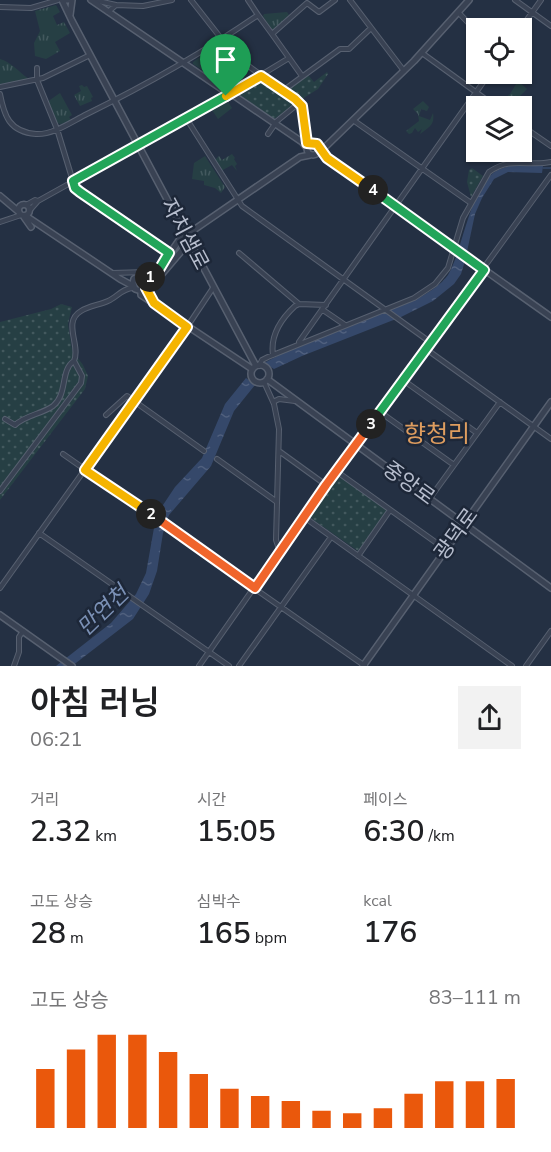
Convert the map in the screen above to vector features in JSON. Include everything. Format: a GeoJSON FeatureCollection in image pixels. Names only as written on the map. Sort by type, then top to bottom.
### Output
{"type":"FeatureCollection","features":[{"type":"Feature","properties":{"kind":"street"},"geometry":{"type":"LineString","coordinates":[[0,7],[38,7],[60,0],[68,0]]}},
{"type":"Feature","properties":{"kind":"street","name":"자치샘로"},"geometry":{"type":"LineString","coordinates":[[60,0],[256,367]]}},
{"type":"Feature","properties":{"kind":"street"},"geometry":{"type":"LineString","coordinates":[[70,15],[72,0]]}},
{"type":"Feature","properties":{"kind":"street"},"geometry":{"type":"LineString","coordinates":[[92,0],[116,5]]}},
{"type":"Feature","properties":{"kind":"street"},"geometry":{"type":"LineString","coordinates":[[92,0],[306,146],[319,151],[551,318]]}},
{"type":"Feature","properties":{"kind":"street"},"geometry":{"type":"LineString","coordinates":[[108,12],[116,5],[125,2],[143,6],[172,0]]}},
{"type":"Feature","properties":{"kind":"street"},"geometry":{"type":"LineString","coordinates":[[115,275],[150,271],[156,268],[186,237],[301,156],[306,146],[302,110],[299,103],[235,56],[192,0]]}},
{"type":"Feature","properties":{"kind":"street"},"geometry":{"type":"LineString","coordinates":[[248,0],[302,76]]}},
{"type":"Feature","properties":{"kind":"street"},"geometry":{"type":"LineString","coordinates":[[272,34],[307,3],[320,12],[335,0]]}},
{"type":"Feature","properties":{"kind":"street"},"geometry":{"type":"LineString","coordinates":[[350,0],[404,71]]}},
{"type":"Feature","properties":{"kind":"street"},"geometry":{"type":"LineString","coordinates":[[319,151],[327,146],[422,53],[469,0]]}},
{"type":"Feature","properties":{"kind":"street"},"geometry":{"type":"LineString","coordinates":[[515,0],[551,26]]}},
{"type":"Feature","properties":{"kind":"street"},"geometry":{"type":"LineString","coordinates":[[528,18],[541,0]]}},
{"type":"Feature","properties":{"kind":"street"},"geometry":{"type":"LineString","coordinates":[[458,12],[466,20]]}},
{"type":"Feature","properties":{"kind":"street"},"geometry":{"type":"LineString","coordinates":[[0,94],[4,115],[12,125],[35,134],[48,133],[115,100],[222,39],[258,15]]}},
{"type":"Feature","properties":{"kind":"street"},"geometry":{"type":"LineString","coordinates":[[284,90],[340,49],[349,49],[369,33],[371,28]]}},
{"type":"Feature","properties":{"kind":"street"},"geometry":{"type":"LineString","coordinates":[[422,53],[480,96]]}},
{"type":"Feature","properties":{"kind":"street"},"geometry":{"type":"LineString","coordinates":[[0,87],[36,80],[90,55]]}},
{"type":"Feature","properties":{"kind":"street"},"geometry":{"type":"LineString","coordinates":[[0,222],[24,212],[38,201],[230,94],[289,58]]}},
{"type":"Feature","properties":{"kind":"street"},"geometry":{"type":"LineString","coordinates":[[37,68],[36,80],[57,129],[75,188],[167,256]]}},
{"type":"Feature","properties":{"kind":"street"},"geometry":{"type":"LineString","coordinates":[[298,344],[482,84]]}},
{"type":"Feature","properties":{"kind":"street"},"geometry":{"type":"LineString","coordinates":[[268,134],[276,121],[299,103]]}},
{"type":"Feature","properties":{"kind":"street"},"geometry":{"type":"LineString","coordinates":[[186,118],[236,200],[261,222],[430,342]]}},
{"type":"Feature","properties":{"kind":"street"},"geometry":{"type":"LineString","coordinates":[[353,120],[471,203]]}},
{"type":"Feature","properties":{"kind":"street"},"geometry":{"type":"LineString","coordinates":[[532,133],[551,146]]}},
{"type":"Feature","properties":{"kind":"street"},"geometry":{"type":"LineString","coordinates":[[301,156],[306,146],[315,143],[319,151]]}},
{"type":"Feature","properties":{"kind":"street"},"geometry":{"type":"LineString","coordinates":[[327,146],[327,158]]}},
{"type":"Feature","properties":{"kind":"street"},"geometry":{"type":"LineString","coordinates":[[167,256],[157,271],[146,279],[141,295],[239,362],[256,367],[266,369],[268,374],[260,383],[254,381],[251,375],[256,367],[262,360],[414,298],[435,284],[448,268],[463,218],[484,178],[497,167],[514,162],[551,162]]}},
{"type":"Feature","properties":{"kind":"street"},"geometry":{"type":"LineString","coordinates":[[199,666],[336,471],[551,176]]}},
{"type":"Feature","properties":{"kind":"street"},"geometry":{"type":"LineString","coordinates":[[0,196],[24,212],[36,224],[133,286],[145,288],[156,281],[186,237]]}},
{"type":"Feature","properties":{"kind":"street"},"geometry":{"type":"LineString","coordinates":[[10,203],[13,211],[10,217]]}},
{"type":"Feature","properties":{"kind":"street"},"geometry":{"type":"LineString","coordinates":[[239,253],[299,304]]}},
{"type":"Feature","properties":{"kind":"street"},"geometry":{"type":"LineString","coordinates":[[115,275],[135,278],[141,276],[146,279]]}},
{"type":"Feature","properties":{"kind":"street"},"geometry":{"type":"LineString","coordinates":[[133,286],[135,278]]}},
{"type":"Feature","properties":{"kind":"street"},"geometry":{"type":"LineString","coordinates":[[5,419],[15,425],[52,406],[62,391],[68,366],[77,354],[72,327],[77,314],[133,286]]}},
{"type":"Feature","properties":{"kind":"street"},"geometry":{"type":"LineString","coordinates":[[0,588],[213,288]]}},
{"type":"Feature","properties":{"kind":"street"},"geometry":{"type":"LineString","coordinates":[[273,355],[272,341],[291,309],[299,304],[326,305]]}},
{"type":"Feature","properties":{"kind":"street"},"geometry":{"type":"LineString","coordinates":[[323,310],[345,325]]}},
{"type":"Feature","properties":{"kind":"street"},"geometry":{"type":"LineString","coordinates":[[426,348],[551,439]]}},
{"type":"Feature","properties":{"kind":"street"},"geometry":{"type":"LineString","coordinates":[[239,362],[245,360],[249,355]]}},
{"type":"Feature","properties":{"kind":"street"},"geometry":{"type":"LineString","coordinates":[[0,491],[79,388],[82,376],[74,361]]}},
{"type":"Feature","properties":{"kind":"street"},"geometry":{"type":"LineString","coordinates":[[265,380],[279,429],[276,540],[280,553]]}},
{"type":"Feature","properties":{"kind":"street","name":"중앙로"},"geometry":{"type":"LineString","coordinates":[[265,380],[551,588]]}},
{"type":"Feature","properties":{"kind":"street"},"geometry":{"type":"LineString","coordinates":[[403,380],[477,433]]}},
{"type":"Feature","properties":{"kind":"street"},"geometry":{"type":"LineString","coordinates":[[106,415],[127,396],[204,451]]}},
{"type":"Feature","properties":{"kind":"street"},"geometry":{"type":"LineString","coordinates":[[273,402],[279,399],[298,402]]}},
{"type":"Feature","properties":{"kind":"street"},"geometry":{"type":"LineString","coordinates":[[430,498],[500,402]]}},
{"type":"Feature","properties":{"kind":"street","name":"광덕로"},"geometry":{"type":"LineString","coordinates":[[364,666],[412,595],[551,402]]}},
{"type":"Feature","properties":{"kind":"street"},"geometry":{"type":"LineString","coordinates":[[381,412],[454,465]]}},
{"type":"Feature","properties":{"kind":"street"},"geometry":{"type":"LineString","coordinates":[[279,451],[326,485]]}},
{"type":"Feature","properties":{"kind":"street"},"geometry":{"type":"LineString","coordinates":[[63,454],[282,606],[364,666]]}},
{"type":"Feature","properties":{"kind":"street"},"geometry":{"type":"LineString","coordinates":[[217,459],[277,503]]}},
{"type":"Feature","properties":{"kind":"street"},"geometry":{"type":"LineString","coordinates":[[336,471],[445,549]]}},
{"type":"Feature","properties":{"kind":"street"},"geometry":{"type":"LineString","coordinates":[[358,556],[390,510]]}},
{"type":"Feature","properties":{"kind":"street"},"geometry":{"type":"LineString","coordinates":[[304,517],[512,666]]}},
{"type":"Feature","properties":{"kind":"street"},"geometry":{"type":"LineString","coordinates":[[39,533],[229,666]]}},
{"type":"Feature","properties":{"kind":"street"},"geometry":{"type":"LineString","coordinates":[[239,666],[331,537]]}},
{"type":"Feature","properties":{"kind":"street"},"geometry":{"type":"LineString","coordinates":[[0,615],[72,666]]}},
{"type":"Feature","properties":{"kind":"street"},"geometry":{"type":"LineString","coordinates":[[14,666],[20,650],[19,637],[23,631]]}},
{"type":"Feature","properties":{"kind":"street"},"geometry":{"type":"LineString","coordinates":[[526,666],[551,631]]}},
{"type":"Feature","properties":{"kind":"green space"},"geometry":{"type":"Polygon","coordinates":[[[56,5],[60,12],[53,16],[57,25],[64,22],[70,33],[55,42],[60,51],[46,59],[35,56],[34,43],[40,31],[35,11],[56,5]]]}},
{"type":"Feature","properties":{"kind":"green space"},"geometry":{"type":"Polygon","coordinates":[[[287,12],[289,15],[274,29],[271,29],[263,16],[264,14],[287,12]]]}},
{"type":"Feature","properties":{"kind":"green space"},"geometry":{"type":"Polygon","coordinates":[[[206,53],[214,66],[204,71],[193,62],[206,53]]]}},
{"type":"Feature","properties":{"kind":"green space"},"geometry":{"type":"Polygon","coordinates":[[[0,59],[4,60],[29,79],[0,84],[0,59]]]}},
{"type":"Feature","properties":{"kind":"green space"},"geometry":{"type":"Polygon","coordinates":[[[327,72],[328,74],[318,89],[302,99],[290,92],[290,88],[308,75],[314,82],[327,72]]]}},
{"type":"Feature","properties":{"kind":"green space"},"geometry":{"type":"Polygon","coordinates":[[[260,79],[293,100],[293,106],[274,119],[240,95],[240,91],[260,79]]]}},
{"type":"Feature","properties":{"kind":"green space"},"geometry":{"type":"Polygon","coordinates":[[[516,84],[521,84],[527,89],[520,96],[508,96],[516,84]]]}},
{"type":"Feature","properties":{"kind":"green space"},"geometry":{"type":"Polygon","coordinates":[[[79,86],[87,86],[93,97],[92,101],[80,106],[74,95],[81,91],[79,86]]]}},
{"type":"Feature","properties":{"kind":"green space"},"geometry":{"type":"Polygon","coordinates":[[[60,93],[72,115],[69,117],[71,120],[61,124],[56,123],[47,102],[60,93]]]}},
{"type":"Feature","properties":{"kind":"green space"},"geometry":{"type":"Polygon","coordinates":[[[226,99],[232,108],[218,119],[210,107],[226,99]]]}},
{"type":"Feature","properties":{"kind":"green space"},"geometry":{"type":"Polygon","coordinates":[[[423,101],[429,107],[427,111],[421,109],[419,116],[430,120],[433,113],[432,123],[420,134],[422,129],[418,132],[415,128],[409,134],[406,131],[419,121],[418,114],[413,109],[423,101]]]}},
{"type":"Feature","properties":{"kind":"green space"},"geometry":{"type":"Polygon","coordinates":[[[232,154],[237,164],[235,166],[237,171],[232,165],[221,171],[215,160],[219,156],[222,160],[232,154]]]}},
{"type":"Feature","properties":{"kind":"green space"},"geometry":{"type":"Polygon","coordinates":[[[205,156],[225,187],[221,193],[215,188],[204,185],[204,181],[192,179],[194,163],[205,156]]]}},
{"type":"Feature","properties":{"kind":"green space"},"geometry":{"type":"Polygon","coordinates":[[[472,168],[483,176],[471,197],[467,182],[469,170],[472,168]]]}},
{"type":"Feature","properties":{"kind":"green space"},"geometry":{"type":"Polygon","coordinates":[[[61,304],[72,307],[68,324],[72,350],[88,376],[85,389],[0,500],[0,322],[51,309],[61,304]]]}},
{"type":"Feature","properties":{"kind":"green space"},"geometry":{"type":"Polygon","coordinates":[[[343,477],[386,508],[386,513],[358,551],[312,519],[310,514],[336,478],[343,477]]]}},
{"type":"Feature","properties":{"kind":"water"},"geometry":{"type":"Polygon","coordinates":[[[513,165],[543,166],[542,173],[508,172],[494,179],[475,214],[461,274],[454,284],[433,301],[401,317],[274,369],[264,363],[289,350],[419,298],[438,285],[448,275],[453,264],[480,190],[496,171],[513,165]]]}},
{"type":"Feature","properties":{"kind":"water"},"geometry":{"type":"Polygon","coordinates":[[[246,378],[255,385],[234,411],[211,466],[169,515],[163,533],[157,571],[149,594],[133,619],[72,666],[56,666],[111,623],[136,594],[146,573],[154,528],[161,508],[175,487],[202,458],[225,404],[246,378]]]}},
{"type":"Feature","properties":{"kind":"waterway"},"geometry":{"type":"LineString","coordinates":[[543,168],[551,168]]}},
{"type":"Feature","properties":{"kind":"district","name":"향청리"},"geometry":{"type":"Point","coordinates":[437,434]}},
{"type":"Feature","properties":{"kind":"route"},"geometry":{"type":"LineString","coordinates":[[261,76],[280,88],[302,106],[307,143],[317,144],[327,158],[484,270],[326,485],[255,588],[85,470],[187,327],[154,303],[146,288],[148,284],[146,279],[160,268],[169,253],[80,192],[75,188],[73,181],[226,96],[261,76]]}},
{"type":"Feature","properties":{"kind":"water label","name":"만연천"},"geometry":{"type":"Point","coordinates":[103,611]}}]}
